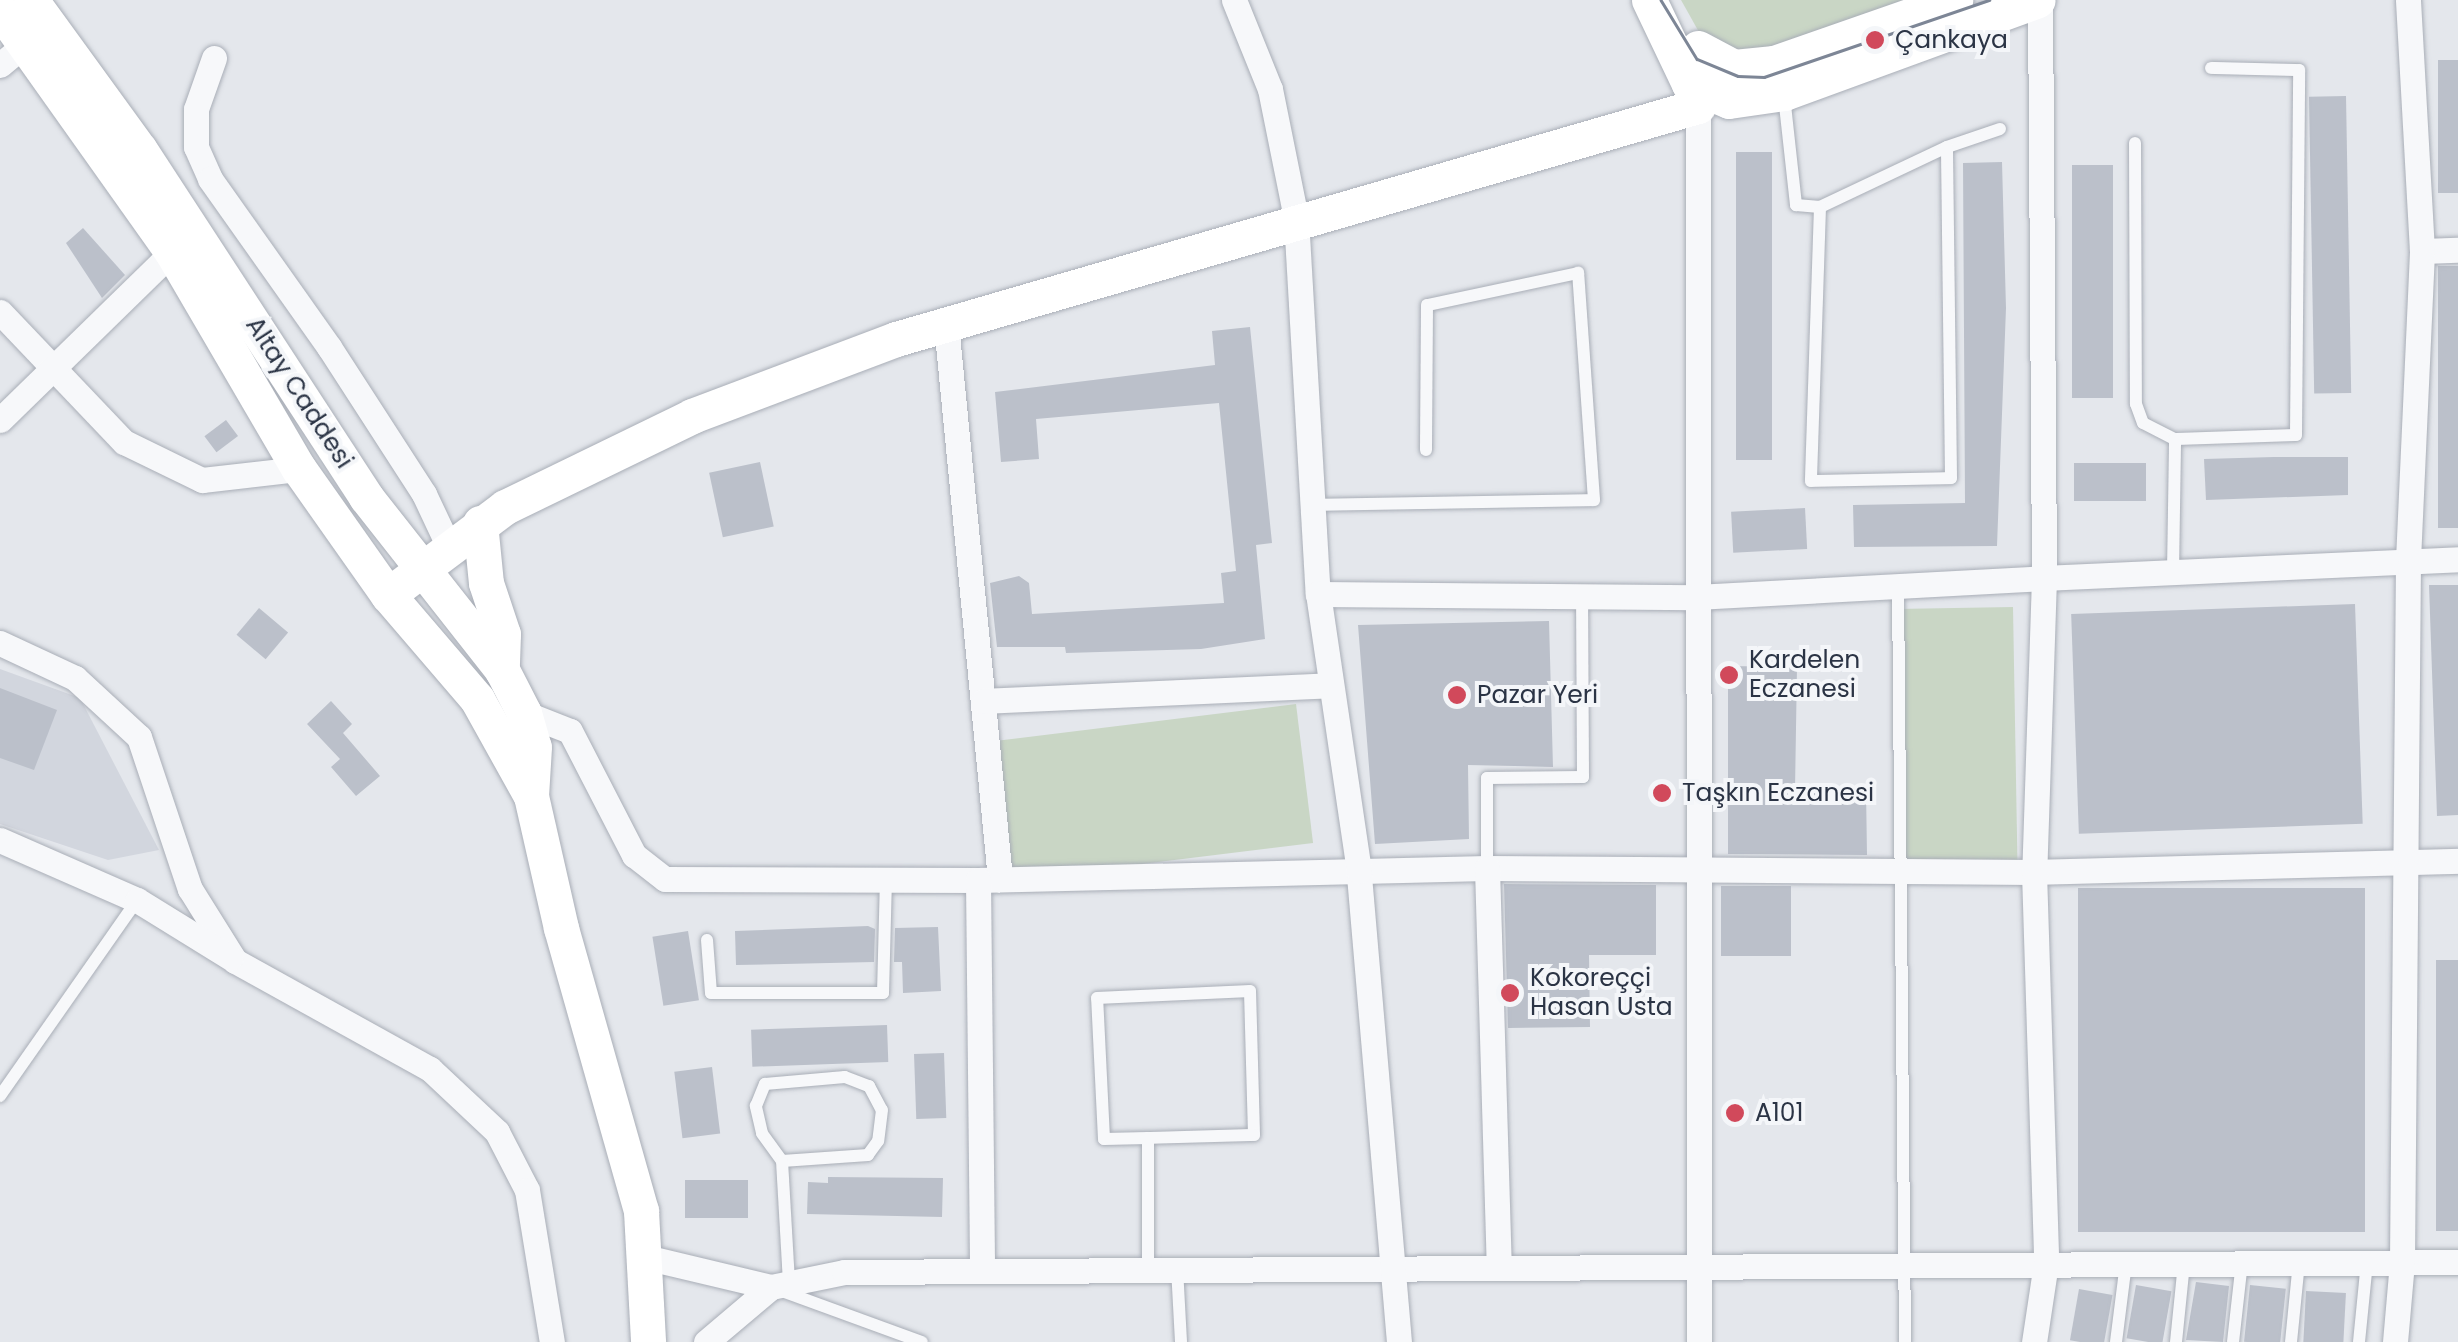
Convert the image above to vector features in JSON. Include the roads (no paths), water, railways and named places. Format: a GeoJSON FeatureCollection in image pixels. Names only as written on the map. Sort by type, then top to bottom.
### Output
{"type":"FeatureCollection","features":[{"type":"Feature","properties":{"kind":"main road","name":"Altay Caddesi"},"geometry":{"type":"LineString","coordinates":[[30,0],[140,150],[366,497],[502,670],[524,713],[534,747],[531,796]]}},
{"type":"Feature","properties":{"kind":"main road"},"geometry":{"type":"LineString","coordinates":[[1649,0],[1689,84],[1707,86],[1729,101],[1784,93],[2039,0]]}},
{"type":"Feature","properties":{"kind":"main road"},"geometry":{"type":"LineString","coordinates":[[1669,0],[1694,45],[1707,86]]}},
{"type":"Feature","properties":{"kind":"main road"},"geometry":{"type":"LineString","coordinates":[[388,595],[480,523],[692,416],[946,324],[1296,218],[1707,86],[1734,67],[1774,64],[1955,0]]}},
{"type":"Feature","properties":{"kind":"main road","name":"Altay Caddesi"},"geometry":{"type":"LineString","coordinates":[[0,10],[27,42],[172,252],[299,469],[388,595],[458,671],[531,796],[641,1211],[648,1342]]}},
{"type":"Feature","properties":{"kind":"main road"},"geometry":{"type":"LineString","coordinates":[[480,523],[486,583],[503,634],[502,670]]}},
{"type":"Feature","properties":{"kind":"street"},"geometry":{"type":"LineString","coordinates":[[1234,0],[1270,89],[1296,218],[1318,594],[1328,685],[1359,871],[1398,1342]]}},
{"type":"Feature","properties":{"kind":"street"},"geometry":{"type":"LineString","coordinates":[[2034,1342],[2046,1263],[2034,872],[2044,578],[2039,0]]}},
{"type":"Feature","properties":{"kind":"street"},"geometry":{"type":"LineString","coordinates":[[2395,1342],[2402,1262],[2408,560],[2422,251],[2408,0]]}},
{"type":"Feature","properties":{"kind":"street"},"geometry":{"type":"LineString","coordinates":[[0,65],[27,42]]}},
{"type":"Feature","properties":{"kind":"street"},"geometry":{"type":"LineString","coordinates":[[214,58],[196,109],[196,146],[210,179],[398,453],[448,545]]}},
{"type":"Feature","properties":{"kind":"street"},"geometry":{"type":"LineString","coordinates":[[1698,1342],[1700,871],[1696,597],[1707,86]]}},
{"type":"Feature","properties":{"kind":"street"},"geometry":{"type":"LineString","coordinates":[[2422,251],[2458,250]]}},
{"type":"Feature","properties":{"kind":"street"},"geometry":{"type":"LineString","coordinates":[[0,420],[172,252]]}},
{"type":"Feature","properties":{"kind":"street"},"geometry":{"type":"LineString","coordinates":[[0,312],[50,371],[124,442],[202,480],[299,469]]}},
{"type":"Feature","properties":{"kind":"street"},"geometry":{"type":"LineString","coordinates":[[946,324],[983,701],[989,879],[982,1270]]}},
{"type":"Feature","properties":{"kind":"street"},"geometry":{"type":"LineString","coordinates":[[1318,594],[1696,597],[2458,559]]}},
{"type":"Feature","properties":{"kind":"street"},"geometry":{"type":"LineString","coordinates":[[0,643],[75,678],[139,737],[190,889],[235,960]]}},
{"type":"Feature","properties":{"kind":"street"},"geometry":{"type":"LineString","coordinates":[[983,701],[1328,685]]}},
{"type":"Feature","properties":{"kind":"street"},"geometry":{"type":"LineString","coordinates":[[524,713],[570,731],[634,855],[655,877],[989,879],[1487,868],[2034,872],[2458,861]]}},
{"type":"Feature","properties":{"kind":"street"},"geometry":{"type":"LineString","coordinates":[[0,840],[138,900],[235,960],[430,1069],[496,1132],[527,1190],[552,1342]]}},
{"type":"Feature","properties":{"kind":"street"},"geometry":{"type":"LineString","coordinates":[[1487,868],[1500,1264]]}},
{"type":"Feature","properties":{"kind":"street"},"geometry":{"type":"LineString","coordinates":[[644,1256],[779,1285],[844,1272],[982,1270],[1700,1262],[2458,1262]]}},
{"type":"Feature","properties":{"kind":"street"},"geometry":{"type":"LineString","coordinates":[[706,1342],[779,1285]]}},
{"type":"Feature","properties":{"kind":"lane"},"geometry":{"type":"LineString","coordinates":[[2135,143],[2136,404],[2150,430],[2175,438],[2296,436],[2300,70],[2212,68]]}},
{"type":"Feature","properties":{"kind":"lane"},"geometry":{"type":"LineString","coordinates":[[1784,93],[1796,205],[1820,207],[1947,146],[2000,129]]}},
{"type":"Feature","properties":{"kind":"lane"},"geometry":{"type":"LineString","coordinates":[[1820,207],[1811,481],[1951,478],[1947,146]]}},
{"type":"Feature","properties":{"kind":"lane"},"geometry":{"type":"LineString","coordinates":[[1313,504],[1594,500],[1578,273],[1426,305],[1426,450]]}},
{"type":"Feature","properties":{"kind":"lane"},"geometry":{"type":"LineString","coordinates":[[2173,572],[2175,438]]}},
{"type":"Feature","properties":{"kind":"lane"},"geometry":{"type":"LineString","coordinates":[[1898,586],[1905,1342]]}},
{"type":"Feature","properties":{"kind":"lane"},"geometry":{"type":"LineString","coordinates":[[1487,868],[1487,778],[1583,778],[1582,596]]}},
{"type":"Feature","properties":{"kind":"lane"},"geometry":{"type":"LineString","coordinates":[[707,940],[710,993],[883,994],[886,878]]}},
{"type":"Feature","properties":{"kind":"lane"},"geometry":{"type":"LineString","coordinates":[[0,1096],[138,900]]}},
{"type":"Feature","properties":{"kind":"lane"},"geometry":{"type":"LineString","coordinates":[[1250,992],[1254,1135],[1148,1138],[1104,1140],[1098,998],[1250,992]]}},
{"type":"Feature","properties":{"kind":"lane"},"geometry":{"type":"LineString","coordinates":[[782,1161],[868,1154],[878,1140],[882,1110],[869,1086],[845,1076],[765,1084],[756,1106],[762,1133],[782,1161],[779,1285],[922,1342]]}},
{"type":"Feature","properties":{"kind":"lane"},"geometry":{"type":"LineString","coordinates":[[1148,1138],[1148,1268]]}},
{"type":"Feature","properties":{"kind":"lane"},"geometry":{"type":"LineString","coordinates":[[2233,1342],[2242,1262]]}},
{"type":"Feature","properties":{"kind":"lane"},"geometry":{"type":"LineString","coordinates":[[2291,1342],[2300,1262]]}},
{"type":"Feature","properties":{"kind":"lane"},"geometry":{"type":"LineString","coordinates":[[2359,1342],[2367,1262]]}},
{"type":"Feature","properties":{"kind":"lane"},"geometry":{"type":"LineString","coordinates":[[2116,1342],[2126,1263]]}},
{"type":"Feature","properties":{"kind":"lane"},"geometry":{"type":"LineString","coordinates":[[2176,1342],[2184,1263]]}},
{"type":"Feature","properties":{"kind":"lane"},"geometry":{"type":"LineString","coordinates":[[1177,1268],[1181,1342]]}},
{"type":"Feature","properties":{"kind":"tram line"},"geometry":{"type":"LineString","coordinates":[[1661,0],[1697,59],[1738,76],[1764,77],[1989,0]]}},
{"type":"Feature","properties":{"kind":"place","name":"Çankaya"},"geometry":{"type":"Point","coordinates":[1875,40]}},
{"type":"Feature","properties":{"kind":"place","name":"Kardelen Eczanesi"},"geometry":{"type":"Point","coordinates":[1729,675]}},
{"type":"Feature","properties":{"kind":"place","name":"Pazar Yeri"},"geometry":{"type":"Point","coordinates":[1457,695]}},
{"type":"Feature","properties":{"kind":"place","name":"Taşkın Eczanesi"},"geometry":{"type":"Point","coordinates":[1662,793]}},
{"type":"Feature","properties":{"kind":"place","name":"Kokoreççi Hasan Usta"},"geometry":{"type":"Point","coordinates":[1510,993]}},
{"type":"Feature","properties":{"kind":"place","name":"A101"},"geometry":{"type":"Point","coordinates":[1735,1113]}}]}
